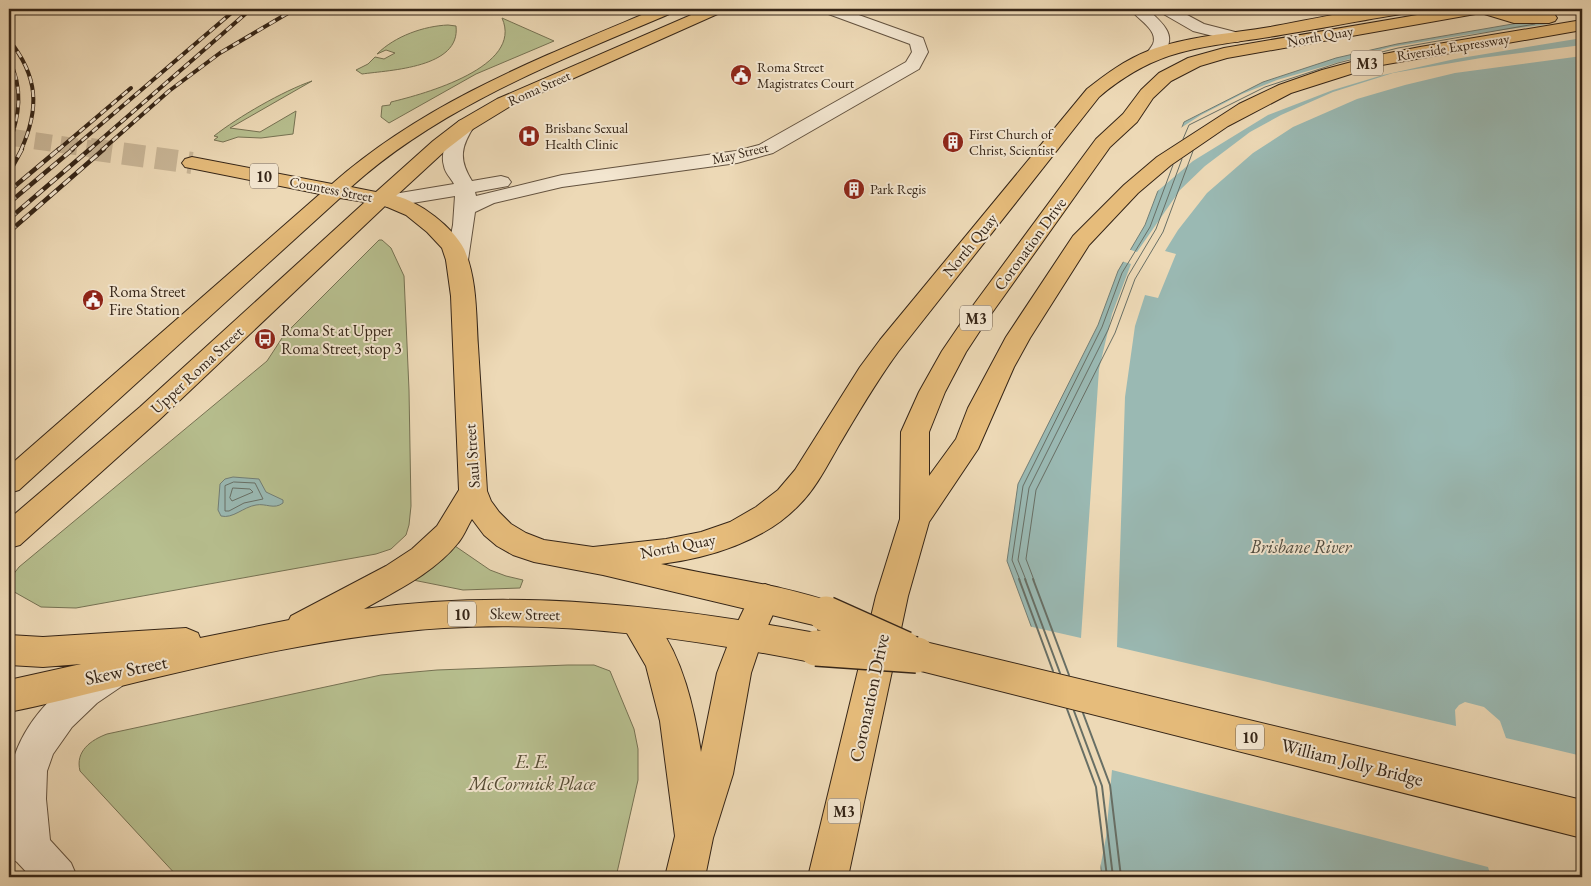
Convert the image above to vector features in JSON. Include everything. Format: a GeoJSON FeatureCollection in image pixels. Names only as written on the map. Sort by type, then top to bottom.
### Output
{"type":"FeatureCollection","features":[{"type":"Feature","properties":{"kind":"main road","name":"Roma Street"},"geometry":{"type":"LineString","coordinates":[[336,190],[363,167],[403,139],[466,100],[562,55],[671,9]]}},
{"type":"Feature","properties":{"kind":"main road","name":"Roma Street"},"geometry":{"type":"LineString","coordinates":[[384,200],[440,145],[466,125],[503,103],[717,9]]}},
{"type":"Feature","properties":{"kind":"main road","name":"North Quay"},"geometry":{"type":"LineString","coordinates":[[593,560],[684,548],[716,540],[741,530],[778,506],[805,478],[869,373],[889,346],[1093,93],[1122,69],[1154,54],[1204,40],[1234,38],[1401,9]]}},
{"type":"Feature","properties":{"kind":"main road","name":"North Quay"},"geometry":{"type":"LineString","coordinates":[[1194,62],[1224,53],[1477,9]]}},
{"type":"Feature","properties":{"kind":"main road"},"geometry":{"type":"LineString","coordinates":[[1491,11],[1514,18],[1538,19],[1582,13]]}},
{"type":"Feature","properties":{"kind":"main road","name":"Riverside Expressway"},"geometry":{"type":"LineString","coordinates":[[1081,241],[1114,206],[1164,161],[1245,108],[1285,89],[1374,61],[1582,25]]}},
{"type":"Feature","properties":{"kind":"main road","name":"M3"},"geometry":{"type":"LineString","coordinates":[[1496,40],[1582,33]]}},
{"type":"Feature","properties":{"kind":"main road"},"geometry":{"type":"LineString","coordinates":[[1103,143],[1106,123],[1144,74],[1172,58],[1234,38]]}},
{"type":"Feature","properties":{"kind":"main road","name":"Coronation Drive"},"geometry":{"type":"LineString","coordinates":[[828,877],[892,596],[915,519],[915,432],[932,392],[954,351],[980,312],[1103,143],[1130,118],[1147,94],[1158,83],[1175,71],[1194,62]]}},
{"type":"Feature","properties":{"kind":"main road","name":"Countess Street"},"geometry":{"type":"LineString","coordinates":[[192,163],[384,200]]}},
{"type":"Feature","properties":{"kind":"main road"},"geometry":{"type":"LineString","coordinates":[[9,482],[336,190]]}},
{"type":"Feature","properties":{"kind":"main road","name":"Saul Street"},"geometry":{"type":"LineString","coordinates":[[384,200],[407,207],[427,221],[452,247],[457,260],[463,296],[473,491],[477,502],[491,524],[517,543],[542,551],[765,597]]}},
{"type":"Feature","properties":{"kind":"main road","name":"Upper Roma Street"},"geometry":{"type":"LineString","coordinates":[[9,536],[143,420],[384,200]]}},
{"type":"Feature","properties":{"kind":"main road","name":"Coronation Drive"},"geometry":{"type":"LineString","coordinates":[[915,519],[968,442],[981,408],[1006,359],[1081,241]]}},
{"type":"Feature","properties":{"kind":"main road"},"geometry":{"type":"LineString","coordinates":[[280,636],[397,575],[424,558],[448,534],[473,491]]}},
{"type":"Feature","properties":{"kind":"main road"},"geometry":{"type":"LineString","coordinates":[[685,877],[694,838],[715,774],[730,691],[748,634],[765,597]]}},
{"type":"Feature","properties":{"kind":"main road","name":"William Jolly Bridge"},"geometry":{"type":"LineString","coordinates":[[765,597],[826,614],[917,655]]}},
{"type":"Feature","properties":{"kind":"main road","name":"Skew Street"},"geometry":{"type":"LineString","coordinates":[[9,650],[43,652],[280,636],[446,614],[524,613],[636,621],[748,634]]}},
{"type":"Feature","properties":{"kind":"main road"},"geometry":{"type":"LineString","coordinates":[[636,621],[645,631],[654,647],[674,700],[694,838]]}},
{"type":"Feature","properties":{"kind":"main road","name":"William Jolly Bridge"},"geometry":{"type":"LineString","coordinates":[[748,634],[816,648],[917,655],[1582,819]]}},
{"type":"Feature","properties":{"kind":"main road","name":"Skew Street"},"geometry":{"type":"LineString","coordinates":[[9,696],[280,636]]}},
{"type":"Feature","properties":{"kind":"street","name":"May Street"},"geometry":{"type":"LineString","coordinates":[[384,200],[466,198],[487,200],[562,181],[737,157],[766,150],[906,70],[913,65],[920,52],[917,41],[911,38],[828,9]]}},
{"type":"Feature","properties":{"kind":"street"},"geometry":{"type":"LineString","coordinates":[[1138,9],[1155,24],[1161,33],[1161,45],[1154,54]]}},
{"type":"Feature","properties":{"kind":"street"},"geometry":{"type":"LineString","coordinates":[[1165,9],[1199,28],[1234,38]]}},
{"type":"Feature","properties":{"kind":"street"},"geometry":{"type":"LineString","coordinates":[[457,260],[466,198],[464,182],[454,168],[452,154],[455,143],[466,125]]}},
{"type":"Feature","properties":{"kind":"street"},"geometry":{"type":"LineString","coordinates":[[57,877],[20,842],[31,764],[37,750],[59,716],[72,702],[97,683],[120,671]]}},
{"type":"Feature","properties":{"kind":"green space"},"geometry":{"type":"Polygon","coordinates":[[[502,18],[554,41],[476,74],[389,123],[381,117],[382,106],[390,105],[391,102],[446,85],[485,64],[499,51],[505,35],[502,18]]]}},
{"type":"Feature","properties":{"kind":"green space"},"geometry":{"type":"Polygon","coordinates":[[[456,26],[455,40],[447,51],[436,59],[389,71],[362,74],[356,70],[368,64],[375,57],[384,59],[395,53],[386,50],[377,54],[401,37],[429,27],[456,26]]]}},
{"type":"Feature","properties":{"kind":"green space"},"geometry":{"type":"Polygon","coordinates":[[[312,81],[230,128],[260,132],[296,111],[293,134],[261,138],[238,137],[223,142],[214,140],[218,137],[214,136],[248,113],[288,91],[312,81]]]}},
{"type":"Feature","properties":{"kind":"green space"},"geometry":{"type":"Polygon","coordinates":[[[379,240],[382,240],[391,248],[404,276],[409,390],[411,506],[406,535],[391,549],[376,554],[76,608],[41,607],[9,589],[9,580],[19,567],[267,361],[284,335],[379,240]]]}},
{"type":"Feature","properties":{"kind":"green space"},"geometry":{"type":"Polygon","coordinates":[[[455,546],[490,570],[523,580],[520,588],[463,590],[413,580],[455,546]]]}},
{"type":"Feature","properties":{"kind":"green space","name":"E. E. McCormick Place"},"geometry":{"type":"Polygon","coordinates":[[[594,665],[610,671],[634,729],[638,749],[638,780],[616,877],[178,877],[80,771],[79,764],[82,752],[90,743],[107,734],[381,675],[437,670],[594,665]]]}},
{"type":"Feature","properties":{"kind":"water","name":"Brisbane River"},"geometry":{"type":"Polygon","coordinates":[[[1582,12],[1582,877],[1102,877],[1091,788],[1007,561],[1018,484],[1098,325],[1118,271],[1145,225],[1184,122],[1263,82],[1336,58],[1397,44],[1582,12]]]}},
{"type":"Feature","properties":{"kind":"water"},"geometry":{"type":"Polygon","coordinates":[[[233,477],[259,479],[266,492],[283,500],[283,503],[276,506],[256,505],[230,516],[221,516],[218,510],[220,484],[225,479],[233,477]]]}},
{"type":"Feature","properties":{"kind":"pier"},"geometry":{"type":"Polygon","coordinates":[[[1582,9],[1582,38],[1455,59],[1383,75],[1333,90],[1268,115],[1193,161],[1154,194],[1179,129],[1201,115],[1242,94],[1277,80],[1391,47],[1549,24],[1505,21],[1582,9]]]}},
{"type":"Feature","properties":{"kind":"pier"},"geometry":{"type":"Polygon","coordinates":[[[1582,45],[1582,56],[1455,73],[1405,85],[1357,99],[1293,127],[1253,153],[1207,193],[1178,230],[1165,251],[1176,254],[1158,298],[1145,295],[1135,326],[1125,397],[1117,647],[1456,726],[1455,710],[1459,705],[1465,702],[1484,707],[1500,721],[1506,738],[1582,756],[1582,877],[1491,877],[1488,867],[1112,770],[1106,837],[1099,874],[1089,789],[1028,626],[1081,638],[1099,369],[1112,314],[1131,264],[1121,261],[1128,249],[1137,252],[1180,190],[1205,166],[1250,132],[1281,115],[1333,92],[1393,73],[1481,58],[1582,45]]]}},
{"type":"Feature","properties":{"kind":"tunnel"},"geometry":{"type":"LineString","coordinates":[[9,137],[99,150]]}},
{"type":"Feature","properties":{"kind":"tunnel"},"geometry":{"type":"LineString","coordinates":[[90,149],[192,163]]}},
{"type":"Feature","properties":{"kind":"railway"},"geometry":{"type":"LineString","coordinates":[[71,150],[236,9]]}},
{"type":"Feature","properties":{"kind":"railway"},"geometry":{"type":"LineString","coordinates":[[89,150],[251,9]]}},
{"type":"Feature","properties":{"kind":"railway"},"geometry":{"type":"LineString","coordinates":[[102,150],[169,91],[220,53],[295,9]]}},
{"type":"Feature","properties":{"kind":"railway"},"geometry":{"type":"LineString","coordinates":[[9,40],[26,66],[33,93],[31,120],[21,150]]}},
{"type":"Feature","properties":{"kind":"railway"},"geometry":{"type":"LineString","coordinates":[[9,60],[17,81],[18,92],[17,113],[9,145]]}},
{"type":"Feature","properties":{"kind":"railway"},"geometry":{"type":"LineString","coordinates":[[58,150],[131,88]]}},
{"type":"Feature","properties":{"kind":"railway"},"geometry":{"type":"LineString","coordinates":[[9,173],[22,149]]}},
{"type":"Feature","properties":{"kind":"railway"},"geometry":{"type":"LineString","coordinates":[[9,191],[59,149]]}},
{"type":"Feature","properties":{"kind":"railway"},"geometry":{"type":"LineString","coordinates":[[9,203],[73,149]]}},
{"type":"Feature","properties":{"kind":"railway"},"geometry":{"type":"LineString","coordinates":[[9,219],[90,149]]}},
{"type":"Feature","properties":{"kind":"railway"},"geometry":{"type":"LineString","coordinates":[[9,232],[104,149]]}},
{"type":"Feature","properties":{"kind":"place","name":"Roma Street Magistrates Court"},"geometry":{"type":"Point","coordinates":[741,75]}},
{"type":"Feature","properties":{"kind":"place","name":"Brisbane Sexual Health Clinic"},"geometry":{"type":"Point","coordinates":[529,136]}},
{"type":"Feature","properties":{"kind":"place","name":"First Church of Christ, Scientist"},"geometry":{"type":"Point","coordinates":[953,142]}},
{"type":"Feature","properties":{"kind":"place","name":"Park Regis"},"geometry":{"type":"Point","coordinates":[854,189]}},
{"type":"Feature","properties":{"kind":"place","name":"Roma Street Fire Station"},"geometry":{"type":"Point","coordinates":[93,300]}},
{"type":"Feature","properties":{"kind":"place","name":"Roma St at Upper Roma Street, stop 3"},"geometry":{"type":"Point","coordinates":[265,339]}}]}
